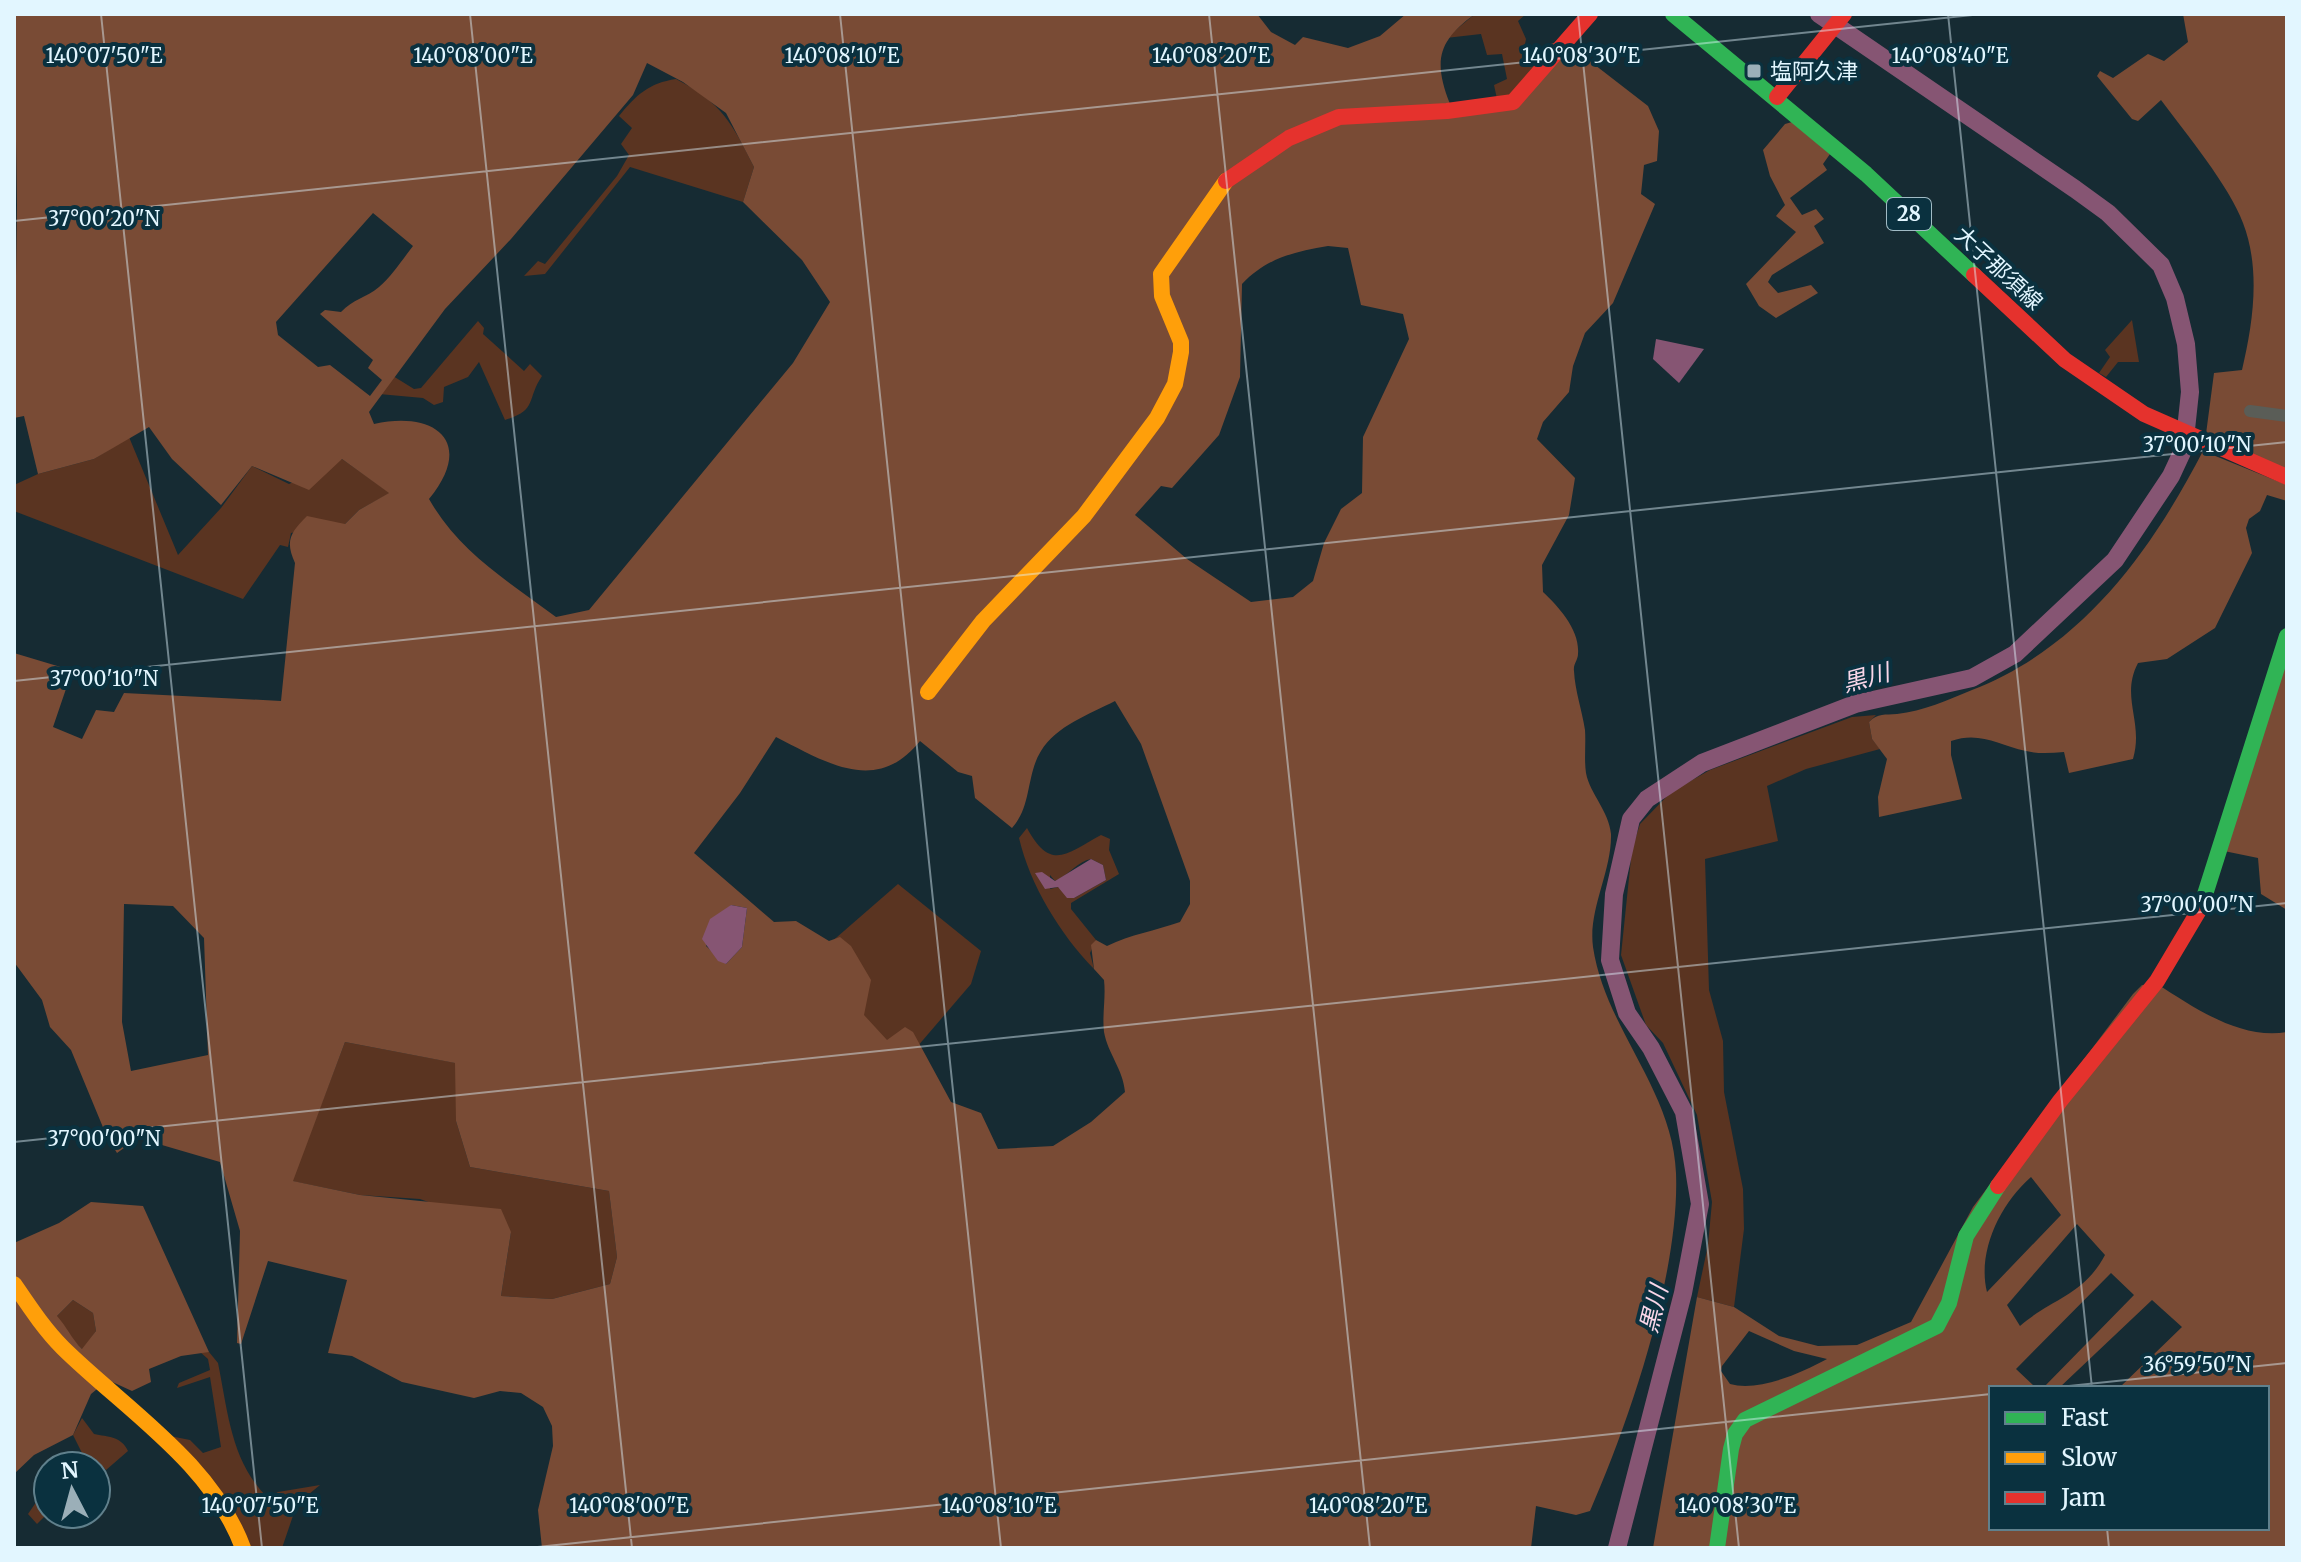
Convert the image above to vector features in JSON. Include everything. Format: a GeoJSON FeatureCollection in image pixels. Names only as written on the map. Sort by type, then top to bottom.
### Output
{"type":"FeatureCollection","features":[{"type":"Feature","properties":{"kind":"street"},"geometry":{"type":"LineString","coordinates":[[928,692],[983,621],[1084,516],[1157,418],[1175,384],[1181,352],[1181,342],[1162,296],[1161,274],[1227,180],[1289,138],[1339,117],[1447,111],[1513,102],[1590,14]]}},
{"type":"Feature","properties":{"kind":"street","name":"大子那須線"},"geometry":{"type":"LineString","coordinates":[[1673,14],[1777,97],[1887,192],[2065,360],[2144,414],[2287,477]]}},
{"type":"Feature","properties":{"kind":"street"},"geometry":{"type":"LineString","coordinates":[[1777,97],[1844,14]]}},
{"type":"Feature","properties":{"kind":"street"},"geometry":{"type":"LineString","coordinates":[[2250,411],[2287,416]]}},
{"type":"Feature","properties":{"kind":"street"},"geometry":{"type":"LineString","coordinates":[[1717,1548],[1731,1449],[1735,1434],[1745,1420],[1937,1326],[1949,1305],[1957,1259],[1972,1225],[2044,1123],[2191,931],[2208,891],[2287,636]]}},
{"type":"Feature","properties":{"kind":"street"},"geometry":{"type":"LineString","coordinates":[[14,1284],[52,1336],[212,1489],[234,1519],[243,1548]]}},
{"type":"Feature","properties":{"kind":"shaded area"},"geometry":{"type":"Polygon","coordinates":[[[14,14],[1257,14],[1271,32],[1295,45],[1303,37],[1348,48],[1380,36],[1406,14],[1475,14],[1453,33],[1442,53],[1442,75],[1450,104],[1511,98],[1550,55],[1546,45],[1554,43],[1573,48],[1648,106],[1659,131],[1657,161],[1644,165],[1641,194],[1655,204],[1613,303],[1585,333],[1573,366],[1569,392],[1543,422],[1537,439],[1575,478],[1569,515],[1542,565],[1543,592],[1562,612],[1576,636],[1578,654],[1574,671],[1585,730],[1586,773],[1610,826],[1610,848],[1594,919],[1593,947],[1611,1005],[1663,1114],[1672,1143],[1676,1173],[1670,1255],[1650,1345],[1621,1434],[1590,1511],[1576,1515],[1536,1506],[1531,1548],[542,1548],[538,1510],[553,1446],[552,1426],[543,1407],[521,1393],[500,1391],[474,1398],[402,1382],[352,1356],[328,1353],[347,1280],[268,1261],[241,1344],[237,1343],[240,1231],[220,1162],[138,1138],[117,1153],[107,1137],[71,1050],[50,1027],[42,1000],[14,962],[14,653],[64,668],[68,683],[53,727],[82,739],[96,710],[114,712],[124,693],[281,701],[295,563],[290,549],[293,533],[307,516],[345,524],[359,510],[389,493],[342,459],[309,490],[252,466],[221,505],[172,459],[149,427],[94,459],[38,474],[24,416],[14,418],[17,205],[14,14]],[[647,63],[633,95],[511,239],[445,309],[369,412],[374,424],[415,422],[431,427],[442,435],[448,447],[449,461],[443,479],[429,499],[441,518],[470,550],[556,617],[589,610],[793,363],[830,302],[802,260],[743,202],[754,167],[726,113],[683,82],[647,63]],[[373,213],[276,322],[278,335],[318,367],[330,365],[370,396],[382,380],[368,368],[373,360],[320,314],[325,310],[341,312],[374,291],[413,246],[373,213]],[[1328,246],[1271,262],[1242,284],[1240,377],[1219,435],[1172,488],[1161,486],[1135,515],[1187,559],[1251,602],[1293,597],[1313,581],[1324,543],[1341,509],[1362,493],[1363,437],[1409,339],[1403,314],[1361,305],[1348,248],[1328,246]],[[1115,701],[1055,734],[1041,751],[1023,810],[1012,828],[975,798],[972,776],[958,772],[920,741],[904,757],[887,767],[869,770],[833,764],[776,737],[740,793],[694,853],[774,922],[796,921],[829,941],[840,937],[851,946],[871,980],[864,1015],[887,1040],[905,1027],[913,1032],[951,1102],[981,1113],[998,1149],[1053,1146],[1091,1122],[1125,1092],[1104,1032],[1104,980],[1094,969],[1091,945],[1096,940],[1107,946],[1180,922],[1190,904],[1190,881],[1141,744],[1115,701]],[[124,904],[122,1022],[131,1071],[208,1055],[204,938],[173,906],[124,904]],[[731,905],[706,946],[726,964],[742,947],[747,908],[731,905]],[[345,1042],[293,1181],[360,1195],[501,1209],[511,1232],[501,1296],[552,1299],[610,1284],[617,1257],[609,1191],[470,1167],[456,1121],[455,1063],[345,1042]]]}},
{"type":"Feature","properties":{"kind":"shaded area"},"geometry":{"type":"Polygon","coordinates":[[[1475,14],[1526,14],[1518,21],[1526,39],[1524,49],[1533,64],[1547,59],[1511,98],[1497,99],[1494,85],[1507,79],[1502,54],[1487,55],[1481,34],[1446,38],[1475,14]]]}},
{"type":"Feature","properties":{"kind":"shaded area"},"geometry":{"type":"Polygon","coordinates":[[[2183,14],[2287,14],[2287,471],[2206,434],[2214,373],[2242,370],[2252,315],[2252,259],[2237,209],[2206,160],[2161,100],[2138,121],[2132,119],[2097,76],[2100,71],[2113,78],[2148,54],[2164,61],[2188,42],[2183,14]]]}},
{"type":"Feature","properties":{"kind":"shaded area"},"geometry":{"type":"Polygon","coordinates":[[[676,79],[715,106],[739,138],[754,167],[743,202],[630,167],[545,274],[524,276],[538,261],[545,264],[617,176],[629,155],[621,144],[632,128],[619,116],[644,91],[676,79]]]}},
{"type":"Feature","properties":{"kind":"shaded area"},"geometry":{"type":"Polygon","coordinates":[[[1792,122],[1830,154],[1823,164],[1827,170],[1790,198],[1802,215],[1816,209],[1824,219],[1814,226],[1824,243],[1772,275],[1768,282],[1778,293],[1811,285],[1818,293],[1776,318],[1759,306],[1746,284],[1796,232],[1776,216],[1785,205],[1770,176],[1763,150],[1785,124],[1792,122]]]}},
{"type":"Feature","properties":{"kind":"shaded area"},"geometry":{"type":"Polygon","coordinates":[[[2132,320],[2139,362],[2118,362],[2106,377],[2099,373],[2110,357],[2105,350],[2132,320]]]}},
{"type":"Feature","properties":{"kind":"shaded area"},"geometry":{"type":"Polygon","coordinates":[[[478,321],[484,328],[483,334],[524,371],[530,364],[542,376],[530,403],[522,412],[505,420],[479,362],[468,377],[444,387],[443,402],[434,405],[423,398],[379,394],[393,376],[414,389],[421,388],[478,321]]]}},
{"type":"Feature","properties":{"kind":"shaded area"},"geometry":{"type":"Polygon","coordinates":[[[1656,339],[1704,349],[1679,383],[1653,359],[1656,339]]]}},
{"type":"Feature","properties":{"kind":"shaded area"},"geometry":{"type":"Polygon","coordinates":[[[129,437],[178,555],[221,508],[252,466],[289,484],[342,459],[390,493],[359,510],[345,524],[291,533],[288,547],[280,545],[243,599],[14,511],[14,485],[38,474],[94,459],[129,437]]]}},
{"type":"Feature","properties":{"kind":"shaded area"},"geometry":{"type":"Polygon","coordinates":[[[2203,451],[2287,485],[2287,501],[2267,495],[2260,511],[2249,519],[2246,528],[2252,553],[2215,628],[2167,659],[2138,663],[2131,687],[2136,733],[2133,759],[2069,773],[2064,752],[2031,752],[1980,738],[1961,738],[1951,741],[1951,755],[1962,799],[1879,817],[1878,797],[1887,759],[1872,739],[1869,722],[1879,716],[1916,710],[1954,698],[2011,672],[2047,649],[2109,593],[2136,560],[2203,451]]]}},
{"type":"Feature","properties":{"kind":"shaded area"},"geometry":{"type":"Polygon","coordinates":[[[2287,645],[2287,910],[2261,894],[2258,858],[2224,851],[2287,645]]]}},
{"type":"Feature","properties":{"kind":"shaded area"},"geometry":{"type":"Polygon","coordinates":[[[1876,715],[1869,722],[1872,739],[1880,749],[1806,769],[1767,786],[1778,841],[1705,859],[1709,990],[1723,1041],[1724,1092],[1743,1189],[1744,1229],[1734,1307],[1697,1297],[1708,1245],[1712,1202],[1697,1115],[1663,1043],[1646,1025],[1621,955],[1632,849],[1640,824],[1671,792],[1710,770],[1852,717],[1876,715]]]}},
{"type":"Feature","properties":{"kind":"shaded area"},"geometry":{"type":"Polygon","coordinates":[[[1027,828],[1036,842],[1052,855],[1069,853],[1101,835],[1110,839],[1109,850],[1119,874],[1071,903],[1071,909],[1096,940],[1090,953],[1094,969],[1069,940],[1048,908],[1019,838],[1027,828]],[[1091,859],[1055,881],[1050,875],[1050,889],[1058,887],[1074,898],[1106,880],[1103,865],[1091,859]]]}},
{"type":"Feature","properties":{"kind":"shaded area"},"geometry":{"type":"Polygon","coordinates":[[[1091,859],[1103,865],[1106,880],[1074,898],[1067,898],[1058,887],[1045,889],[1035,873],[1042,872],[1055,881],[1091,859]]]}},
{"type":"Feature","properties":{"kind":"shaded area"},"geometry":{"type":"Polygon","coordinates":[[[898,884],[981,951],[971,984],[917,1047],[888,1045],[861,1013],[829,944],[898,884]]]}},
{"type":"Feature","properties":{"kind":"shaded area"},"geometry":{"type":"Polygon","coordinates":[[[731,905],[747,908],[742,947],[726,964],[718,961],[702,939],[710,919],[731,905]]]}},
{"type":"Feature","properties":{"kind":"shaded area"},"geometry":{"type":"Polygon","coordinates":[[[2157,984],[2202,1012],[2235,1027],[2269,1033],[2287,1032],[2287,1548],[1653,1548],[1697,1297],[1734,1307],[1779,1336],[1818,1346],[1857,1345],[1911,1322],[1973,1207],[2142,985],[2157,984]],[[2031,1177],[2001,1215],[1988,1245],[1985,1261],[1987,1292],[2061,1215],[2031,1177]],[[2077,1224],[2007,1305],[2020,1326],[2077,1288],[2105,1255],[2077,1224]],[[1749,1331],[1722,1366],[1721,1371],[1730,1384],[1767,1383],[1827,1359],[1794,1351],[1749,1331]]]}},
{"type":"Feature","properties":{"kind":"shaded area"},"geometry":{"type":"Polygon","coordinates":[[[345,1042],[456,1063],[456,1121],[470,1167],[609,1191],[617,1257],[610,1284],[552,1299],[501,1296],[511,1232],[420,1199],[360,1195],[292,1181],[345,1042]]]}},
{"type":"Feature","properties":{"kind":"shaded area"},"geometry":{"type":"Polygon","coordinates":[[[91,1202],[143,1206],[209,1352],[181,1356],[149,1369],[151,1382],[132,1391],[108,1380],[91,1394],[73,1435],[44,1450],[32,1450],[32,1457],[14,1474],[14,1243],[59,1223],[91,1202]],[[73,1300],[57,1316],[82,1349],[96,1331],[93,1313],[73,1300]]]}},
{"type":"Feature","properties":{"kind":"shaded area"},"geometry":{"type":"Polygon","coordinates":[[[73,1300],[93,1313],[96,1331],[83,1350],[56,1317],[73,1300]]]}},
{"type":"Feature","properties":{"kind":"shaded area"},"geometry":{"type":"Polygon","coordinates":[[[200,1352],[209,1352],[218,1363],[228,1418],[239,1452],[246,1469],[268,1498],[278,1492],[320,1485],[297,1504],[282,1548],[250,1548],[170,1436],[190,1440],[203,1453],[221,1447],[210,1377],[177,1388],[179,1383],[210,1370],[208,1359],[200,1352]]]}},
{"type":"Feature","properties":{"kind":"shaded area"},"geometry":{"type":"Polygon","coordinates":[[[82,1418],[94,1434],[118,1440],[128,1451],[112,1465],[112,1450],[80,1450],[73,1435],[82,1418]]]}},
{"type":"Feature","properties":{"kind":"waterway","name":"黒川"},"geometry":{"type":"LineString","coordinates":[[1617,1548],[1683,1293],[1700,1204],[1684,1112],[1651,1048],[1627,1013],[1610,960],[1614,894],[1631,819],[1647,799],[1702,763],[1855,704],[1972,678],[2015,654],[2115,560],[2171,476],[2184,448],[2190,392],[2186,344],[2175,298],[2161,265],[2108,213],[1819,14]]}},
{"type":"Feature","properties":{"kind":"traffic: fast"},"geometry":{"type":"LineString","coordinates":[[1673,14],[1866,174],[1974,275]]}},
{"type":"Feature","properties":{"kind":"traffic: fast"},"geometry":{"type":"LineString","coordinates":[[2201,907],[2287,636]]}},
{"type":"Feature","properties":{"kind":"traffic: fast"},"geometry":{"type":"LineString","coordinates":[[1717,1548],[1731,1449],[1735,1434],[1745,1420],[1937,1326],[1949,1303],[1966,1236],[1998,1186]]}},
{"type":"Feature","properties":{"kind":"traffic: slow"},"geometry":{"type":"LineString","coordinates":[[928,692],[983,621],[1084,516],[1157,418],[1175,384],[1181,352],[1181,342],[1162,296],[1161,274],[1226,181]]}},
{"type":"Feature","properties":{"kind":"traffic: slow"},"geometry":{"type":"LineString","coordinates":[[14,1284],[63,1348],[189,1463],[211,1489],[243,1548]]}},
{"type":"Feature","properties":{"kind":"traffic: jam"},"geometry":{"type":"LineString","coordinates":[[1226,181],[1289,138],[1339,117],[1447,111],[1513,102],[1590,14]]}},
{"type":"Feature","properties":{"kind":"traffic: jam"},"geometry":{"type":"LineString","coordinates":[[1777,97],[1844,14]]}},
{"type":"Feature","properties":{"kind":"traffic: jam"},"geometry":{"type":"LineString","coordinates":[[1974,275],[2065,360],[2144,414],[2287,477]]}},
{"type":"Feature","properties":{"kind":"traffic: jam"},"geometry":{"type":"LineString","coordinates":[[1998,1186],[2060,1101],[2157,981],[2201,907]]}},
{"type":"Feature","properties":{"kind":"place","name":"塩阿久津"},"geometry":{"type":"Point","coordinates":[1754,71]}}]}
